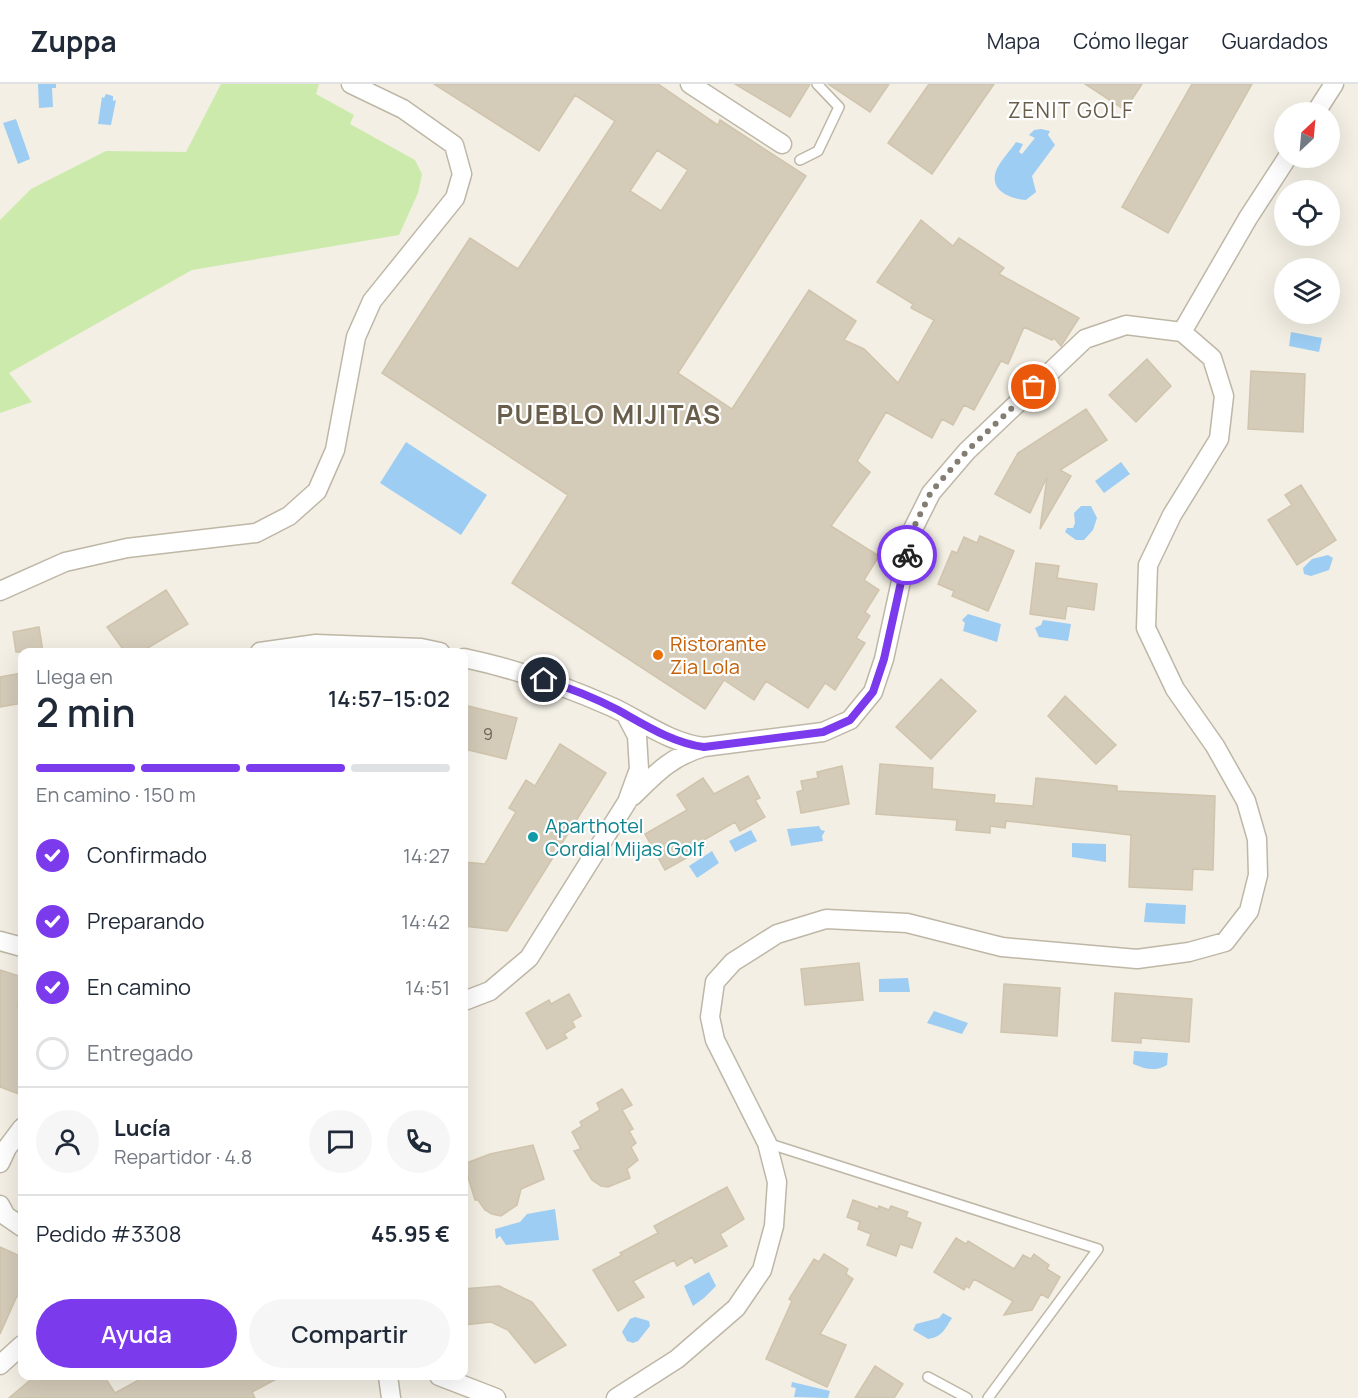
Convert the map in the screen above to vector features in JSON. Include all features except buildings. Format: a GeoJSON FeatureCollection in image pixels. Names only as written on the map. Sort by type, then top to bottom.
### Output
{"type":"FeatureCollection","features":[{"type":"Feature","properties":{"kind":"street"},"geometry":{"type":"LineString","coordinates":[[0,591],[65,562],[127,548],[256,533],[290,516],[317,491],[335,450],[356,337],[372,302],[455,198],[462,174],[454,145],[403,109],[351,84]]}},
{"type":"Feature","properties":{"kind":"street"},"geometry":{"type":"LineString","coordinates":[[690,84],[782,144]]}},
{"type":"Feature","properties":{"kind":"street"},"geometry":{"type":"LineString","coordinates":[[1322,102],[1334,84]]}},
{"type":"Feature","properties":{"kind":"street"},"geometry":{"type":"LineString","coordinates":[[1182,332],[1248,218],[1280,168]]}},
{"type":"Feature","properties":{"kind":"street"},"geometry":{"type":"LineString","coordinates":[[616,1398],[677,1359],[736,1308],[762,1270],[774,1226],[777,1182],[767,1143],[715,1040],[710,1017],[715,982],[733,962],[777,934],[826,919],[907,923],[1002,947],[1137,959],[1189,952],[1225,942],[1249,911],[1258,875],[1257,839],[1245,801],[1215,746],[1175,689],[1146,628],[1148,565],[1172,516],[1219,439],[1224,396],[1212,358],[1182,332],[1126,325],[1085,339],[967,451],[931,492],[912,531],[884,659],[873,692],[850,720],[823,732],[704,747],[686,752],[674,759],[627,802]]}},
{"type":"Feature","properties":{"kind":"street"},"geometry":{"type":"LineString","coordinates":[[288,648],[316,644],[421,648]]}},
{"type":"Feature","properties":{"kind":"street"},"geometry":{"type":"LineString","coordinates":[[468,659],[501,666],[566,687],[664,735],[692,746],[704,747]]}},
{"type":"Feature","properties":{"kind":"street"},"geometry":{"type":"LineString","coordinates":[[468,999],[490,991],[529,958],[627,802],[639,770],[639,761],[637,736],[626,715]]}},
{"type":"Feature","properties":{"kind":"street"},"geometry":{"type":"LineString","coordinates":[[0,941],[18,946]]}},
{"type":"Feature","properties":{"kind":"street"},"geometry":{"type":"LineString","coordinates":[[0,1163],[18,1133]]}},
{"type":"Feature","properties":{"kind":"street"},"geometry":{"type":"LineString","coordinates":[[0,1205],[6,1216],[18,1224]]}},
{"type":"Feature","properties":{"kind":"street"},"geometry":{"type":"LineString","coordinates":[[0,1365],[18,1349]]}},
{"type":"Feature","properties":{"kind":"street"},"geometry":{"type":"LineString","coordinates":[[389,1380],[391,1398]]}},
{"type":"Feature","properties":{"kind":"street"},"geometry":{"type":"LineString","coordinates":[[449,1380],[496,1398]]}},
{"type":"Feature","properties":{"kind":"lane"},"geometry":{"type":"LineString","coordinates":[[800,160],[818,151],[839,107],[817,84]]}},
{"type":"Feature","properties":{"kind":"lane"},"geometry":{"type":"LineString","coordinates":[[767,1143],[1098,1249],[988,1398]]}},
{"type":"Feature","properties":{"kind":"lane"},"geometry":{"type":"LineString","coordinates":[[928,1377],[967,1398]]}},
{"type":"Feature","properties":{"kind":"green space"},"geometry":{"type":"Polygon","coordinates":[[[221,84],[319,84],[316,94],[354,115],[350,124],[415,160],[422,174],[418,193],[399,235],[192,270],[9,373],[32,402],[0,413],[0,220],[31,189],[106,151],[186,152],[221,84]]]}},
{"type":"Feature","properties":{"kind":"water"},"geometry":{"type":"Polygon","coordinates":[[[38,84],[56,84],[56,88],[52,88],[53,107],[39,108],[38,84]]]}},
{"type":"Feature","properties":{"kind":"water"},"geometry":{"type":"Polygon","coordinates":[[[106,94],[113,96],[113,101],[116,100],[111,125],[98,124],[102,97],[104,98],[106,94]]]}},
{"type":"Feature","properties":{"kind":"water"},"geometry":{"type":"Polygon","coordinates":[[[16,119],[30,159],[18,164],[3,123],[16,119]]]}},
{"type":"Feature","properties":{"kind":"water"},"geometry":{"type":"Polygon","coordinates":[[[1034,130],[1050,131],[1048,135],[1055,145],[1032,176],[1036,192],[1026,200],[1008,196],[998,189],[996,171],[1016,142],[1023,144],[1019,152],[1022,154],[1035,138],[1029,135],[1034,130]]]}},
{"type":"Feature","properties":{"kind":"water"},"geometry":{"type":"Polygon","coordinates":[[[1291,332],[1322,338],[1319,352],[1289,346],[1291,332]]]}},
{"type":"Feature","properties":{"kind":"water"},"geometry":{"type":"Polygon","coordinates":[[[406,442],[487,495],[461,535],[380,483],[406,442]]]}},
{"type":"Feature","properties":{"kind":"water"},"geometry":{"type":"Polygon","coordinates":[[[1121,462],[1130,474],[1104,493],[1095,481],[1121,462]]]}},
{"type":"Feature","properties":{"kind":"water"},"geometry":{"type":"Polygon","coordinates":[[[1081,506],[1091,506],[1097,518],[1093,530],[1084,540],[1076,540],[1065,532],[1067,528],[1073,528],[1074,513],[1081,506]]]}},
{"type":"Feature","properties":{"kind":"water"},"geometry":{"type":"Polygon","coordinates":[[[1328,555],[1333,558],[1329,570],[1311,576],[1304,574],[1303,568],[1312,559],[1328,555]]]}},
{"type":"Feature","properties":{"kind":"water"},"geometry":{"type":"Polygon","coordinates":[[[968,614],[1001,624],[997,642],[963,631],[965,623],[962,620],[968,614]]]}},
{"type":"Feature","properties":{"kind":"water"},"geometry":{"type":"Polygon","coordinates":[[[1043,620],[1071,624],[1068,641],[1039,637],[1035,628],[1041,625],[1043,620]]]}},
{"type":"Feature","properties":{"kind":"water"},"geometry":{"type":"Polygon","coordinates":[[[819,826],[825,831],[822,836],[823,841],[791,846],[787,829],[819,826]]]}},
{"type":"Feature","properties":{"kind":"water"},"geometry":{"type":"Polygon","coordinates":[[[751,830],[757,841],[735,852],[729,841],[751,830]]]}},
{"type":"Feature","properties":{"kind":"water"},"geometry":{"type":"Polygon","coordinates":[[[1072,843],[1106,844],[1106,862],[1072,857],[1072,843]]]}},
{"type":"Feature","properties":{"kind":"water"},"geometry":{"type":"Polygon","coordinates":[[[712,851],[719,863],[697,878],[689,866],[712,851]]]}},
{"type":"Feature","properties":{"kind":"water"},"geometry":{"type":"Polygon","coordinates":[[[1146,903],[1186,905],[1185,924],[1144,922],[1146,903]]]}},
{"type":"Feature","properties":{"kind":"water"},"geometry":{"type":"Polygon","coordinates":[[[908,978],[910,992],[879,992],[879,979],[908,978]]]}},
{"type":"Feature","properties":{"kind":"water"},"geometry":{"type":"Polygon","coordinates":[[[934,1011],[968,1023],[962,1034],[927,1023],[934,1011]]]}},
{"type":"Feature","properties":{"kind":"water"},"geometry":{"type":"Polygon","coordinates":[[[1134,1051],[1168,1053],[1167,1065],[1150,1069],[1133,1064],[1134,1051]]]}},
{"type":"Feature","properties":{"kind":"water"},"geometry":{"type":"Polygon","coordinates":[[[555,1209],[559,1240],[506,1245],[500,1236],[496,1239],[495,1229],[520,1222],[527,1214],[555,1209]]]}},
{"type":"Feature","properties":{"kind":"water"},"geometry":{"type":"Polygon","coordinates":[[[709,1272],[716,1286],[693,1306],[684,1286],[709,1272]]]}},
{"type":"Feature","properties":{"kind":"water"},"geometry":{"type":"Polygon","coordinates":[[[943,1313],[952,1318],[943,1332],[937,1336],[928,1339],[913,1330],[916,1324],[939,1318],[943,1313]]]}},
{"type":"Feature","properties":{"kind":"water"},"geometry":{"type":"Polygon","coordinates":[[[635,1317],[649,1321],[650,1326],[638,1341],[633,1343],[627,1341],[622,1332],[630,1319],[635,1317]]]}},
{"type":"Feature","properties":{"kind":"water"},"geometry":{"type":"Polygon","coordinates":[[[792,1382],[830,1391],[828,1398],[794,1397],[796,1388],[791,1387],[792,1382]]]}},
{"type":"Feature","properties":{"kind":"way so far"},"geometry":{"type":"LineString","coordinates":[[907,555],[912,531],[931,492],[967,451],[1034,387]]}},
{"type":"Feature","properties":{"kind":"place","name":"Ristorante Zia Lola"},"geometry":{"type":"Point","coordinates":[658,655]}},
{"type":"Feature","properties":{"kind":"place","name":"Aparthotel Cordial Mijas Golf"},"geometry":{"type":"Point","coordinates":[533,837]}},
{"type":"Feature","properties":{"kind":"district","name":"ZENIT GOLF"},"geometry":{"type":"Point","coordinates":[1071,111]}},
{"type":"Feature","properties":{"kind":"district","name":"PUEBLO MIJITAS"},"geometry":{"type":"Point","coordinates":[609,415]}},
{"type":"Feature","properties":{"kind":"route"},"geometry":{"type":"LineString","coordinates":[[544,680],[566,687],[664,735],[692,746],[704,747],[823,732],[850,720],[873,692],[884,659],[907,555]]}}]}
